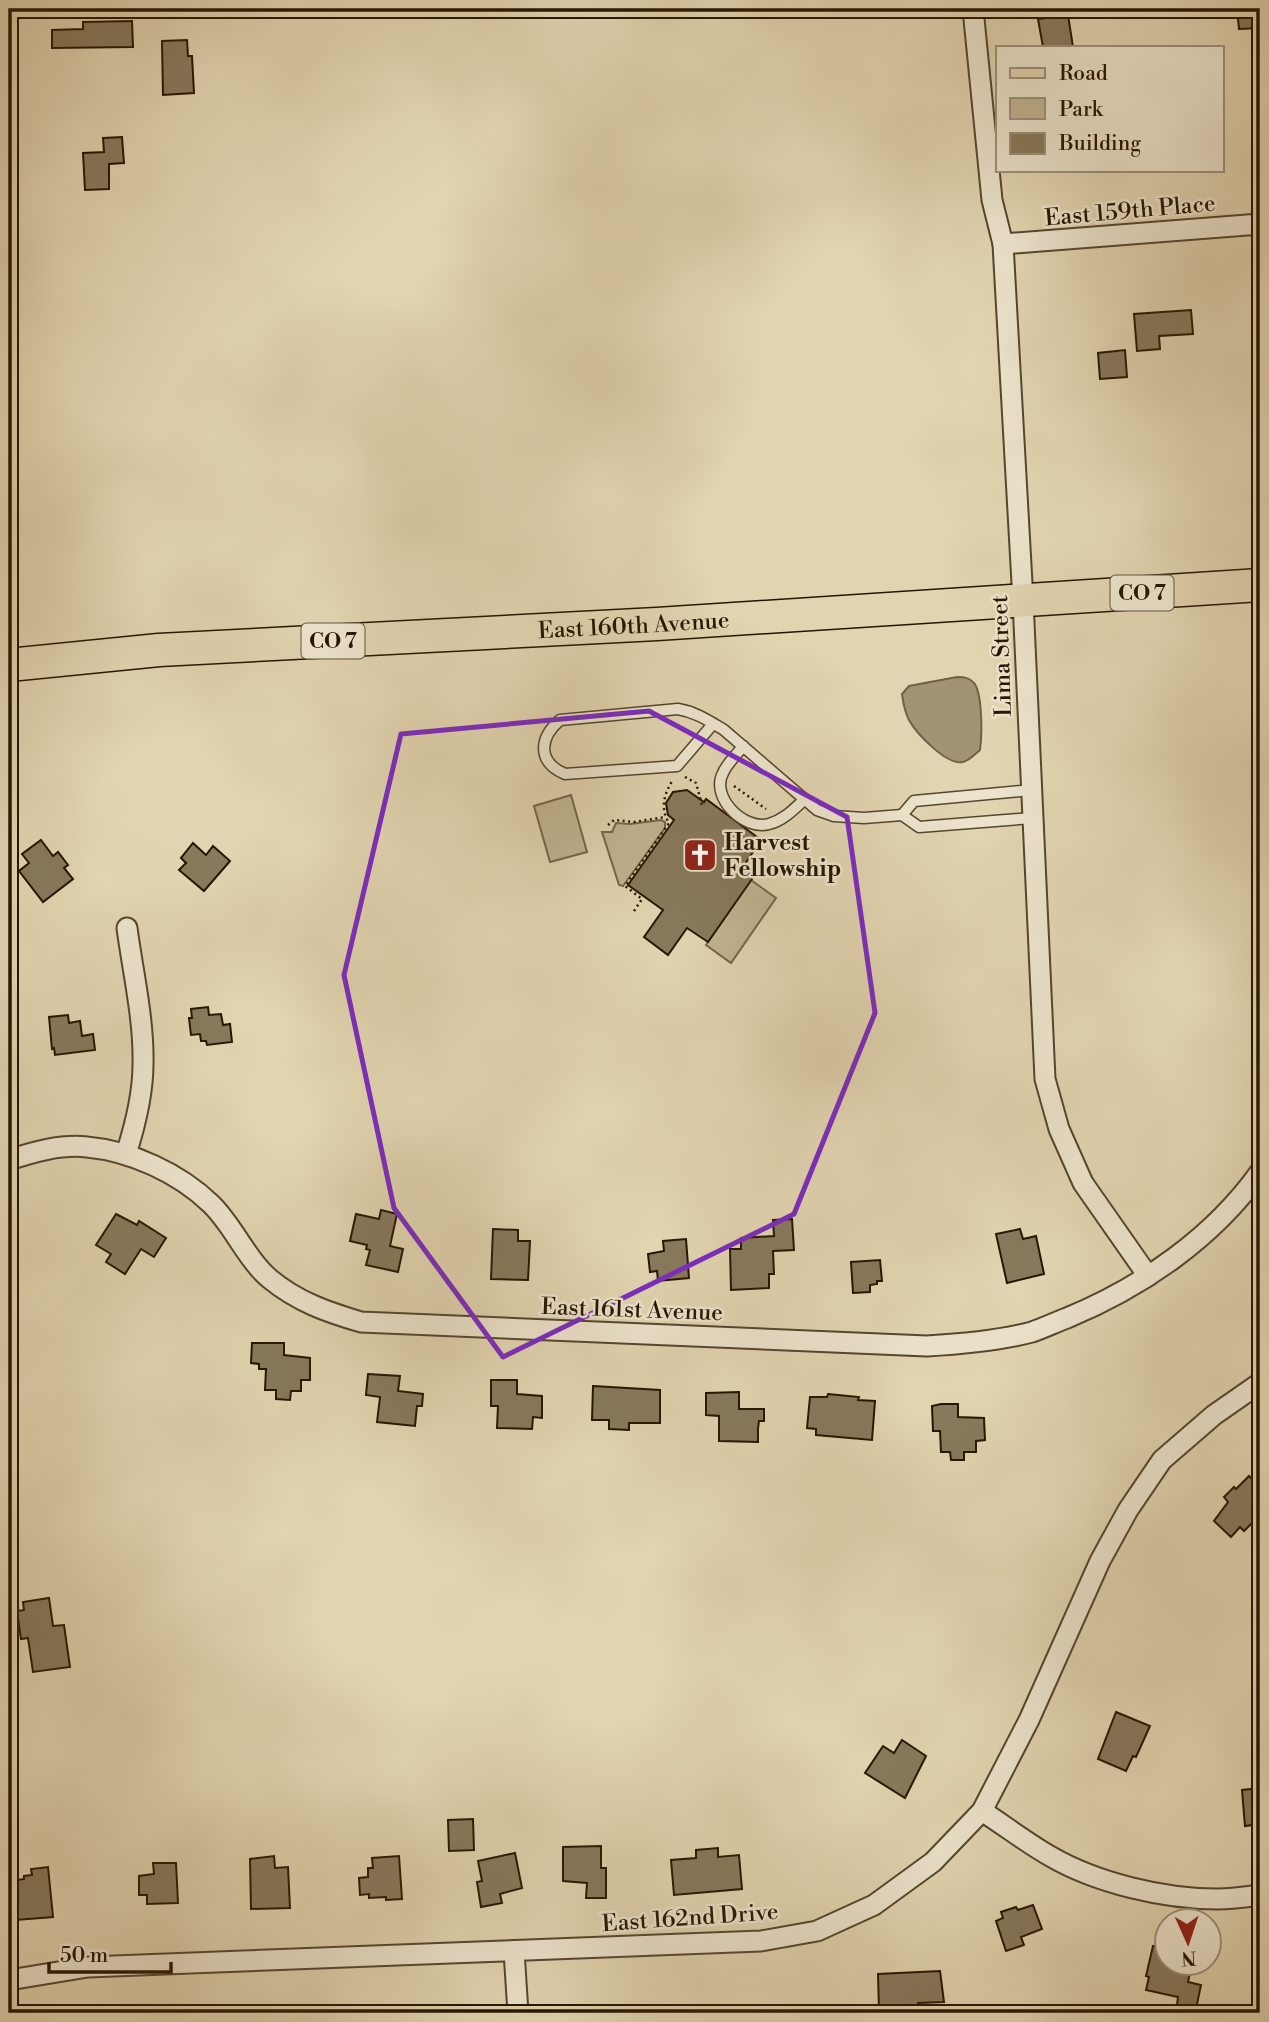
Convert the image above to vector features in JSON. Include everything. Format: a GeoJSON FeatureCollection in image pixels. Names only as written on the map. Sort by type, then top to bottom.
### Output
{"type":"FeatureCollection","features":[{"type":"Feature","properties":{"kind":"main road","name":"East 160th Avenue"},"geometry":{"type":"LineString","coordinates":[[9,665],[167,649],[630,625],[1260,585]]}},
{"type":"Feature","properties":{"kind":"street","name":"Lima Street"},"geometry":{"type":"LineString","coordinates":[[973,9],[992,200],[1003,244],[1045,1079],[1059,1129],[1083,1183],[1148,1276]]}},
{"type":"Feature","properties":{"kind":"street","name":"East 159th Place"},"geometry":{"type":"LineString","coordinates":[[1003,244],[1260,224]]}},
{"type":"Feature","properties":{"kind":"street"},"geometry":{"type":"LineString","coordinates":[[126,1154],[144,1065],[127,929]]}},
{"type":"Feature","properties":{"kind":"street","name":"East 161st Avenue"},"geometry":{"type":"LineString","coordinates":[[9,1160],[38,1151],[86,1146],[126,1154],[171,1175],[212,1204],[269,1278],[314,1307],[361,1322],[927,1346],[983,1342],[1035,1331],[1092,1307],[1148,1276],[1201,1238],[1247,1191],[1260,1172]]}},
{"type":"Feature","properties":{"kind":"street","name":"East 162nd Drive"},"geometry":{"type":"LineString","coordinates":[[9,1980],[88,1966],[761,1941],[817,1931],[874,1905],[933,1862],[982,1811],[1030,1720],[1100,1561],[1128,1510],[1162,1460],[1214,1415],[1260,1383]]}},
{"type":"Feature","properties":{"kind":"street"},"geometry":{"type":"LineString","coordinates":[[982,1811],[1051,1857],[1082,1871],[1120,1883],[1175,1896],[1219,1899],[1260,1895]]}},
{"type":"Feature","properties":{"kind":"street"},"geometry":{"type":"LineString","coordinates":[[514,1951],[518,2013]]}},
{"type":"Feature","properties":{"kind":"lane"},"geometry":{"type":"LineString","coordinates":[[713,724],[677,766],[565,774],[554,770],[544,756],[548,730],[559,720],[678,709],[693,712],[713,724],[743,746],[817,810],[834,816],[864,818],[902,815],[919,827],[1032,818]]}},
{"type":"Feature","properties":{"kind":"lane"},"geometry":{"type":"LineString","coordinates":[[743,746],[722,774],[719,787],[729,807],[748,822],[762,825],[784,818],[805,799]]}},
{"type":"Feature","properties":{"kind":"lane"},"geometry":{"type":"LineString","coordinates":[[902,815],[914,801],[1031,790]]}},
{"type":"Feature","properties":{"kind":"path"},"geometry":{"type":"LineString","coordinates":[[634,911],[642,899],[625,886],[669,823],[663,803],[668,787],[676,776],[696,783],[702,805]]}},
{"type":"Feature","properties":{"kind":"path"},"geometry":{"type":"LineString","coordinates":[[733,785],[766,809]]}},
{"type":"Feature","properties":{"kind":"path"},"geometry":{"type":"LineString","coordinates":[[607,825],[614,820],[634,822],[666,817]]}},
{"type":"Feature","properties":{"kind":"highlighted area"},"geometry":{"type":"Polygon","coordinates":[[[649,711],[847,817],[875,1013],[794,1214],[503,1357],[394,1208],[344,975],[401,734],[649,711]]]}},
{"type":"Feature","properties":{"kind":"green space"},"geometry":{"type":"Polygon","coordinates":[[[571,795],[587,852],[550,862],[534,806],[571,795]]]}},
{"type":"Feature","properties":{"kind":"green space"},"geometry":{"type":"Polygon","coordinates":[[[665,822],[665,828],[623,886],[619,885],[602,832],[612,832],[616,823],[665,822]]]}},
{"type":"Feature","properties":{"kind":"green space"},"geometry":{"type":"Polygon","coordinates":[[[751,880],[776,898],[731,963],[706,945],[751,880]]]}},
{"type":"Feature","properties":{"kind":"shaded area"},"geometry":{"type":"Polygon","coordinates":[[[957,677],[973,682],[979,694],[981,714],[980,750],[963,762],[956,762],[941,754],[918,733],[908,717],[902,694],[909,686],[957,677]]]}},
{"type":"Feature","properties":{"kind":"building"},"geometry":{"type":"Polygon","coordinates":[[[1237,9],[1260,9],[1260,28],[1239,29],[1237,9]]]}},
{"type":"Feature","properties":{"kind":"building"},"geometry":{"type":"Polygon","coordinates":[[[1068,15],[1073,46],[1043,46],[1038,19],[1068,15]]]}},
{"type":"Feature","properties":{"kind":"building"},"geometry":{"type":"Polygon","coordinates":[[[132,21],[133,47],[52,48],[52,30],[83,29],[83,22],[132,21]]]}},
{"type":"Feature","properties":{"kind":"building"},"geometry":{"type":"Polygon","coordinates":[[[187,40],[188,56],[192,56],[194,93],[163,95],[162,41],[187,40]]]}},
{"type":"Feature","properties":{"kind":"building"},"geometry":{"type":"Polygon","coordinates":[[[122,137],[124,163],[109,164],[109,189],[85,190],[83,153],[104,152],[103,138],[122,137]]]}},
{"type":"Feature","properties":{"kind":"building"},"geometry":{"type":"Polygon","coordinates":[[[1191,310],[1193,334],[1159,336],[1160,349],[1137,351],[1134,314],[1191,310]]]}},
{"type":"Feature","properties":{"kind":"building"},"geometry":{"type":"Polygon","coordinates":[[[1125,350],[1127,377],[1100,379],[1098,353],[1125,350]]]}},
{"type":"Feature","properties":{"kind":"building","name":"Harvest Fellowship"},"geometry":{"type":"Polygon","coordinates":[[[687,790],[704,802],[706,799],[761,840],[741,870],[752,879],[708,942],[687,928],[668,955],[644,937],[663,910],[628,885],[674,820],[668,815],[666,803],[673,792],[687,790]]]}},
{"type":"Feature","properties":{"kind":"building"},"geometry":{"type":"Polygon","coordinates":[[[41,840],[53,856],[58,852],[68,865],[64,868],[73,879],[43,902],[19,871],[29,863],[22,854],[41,840]]]}},
{"type":"Feature","properties":{"kind":"building"},"geometry":{"type":"Polygon","coordinates":[[[193,843],[206,855],[213,846],[230,861],[204,891],[179,870],[186,863],[181,858],[193,843]]]}},
{"type":"Feature","properties":{"kind":"building"},"geometry":{"type":"Polygon","coordinates":[[[208,1007],[209,1015],[221,1014],[223,1025],[230,1024],[232,1042],[207,1045],[206,1041],[201,1041],[200,1034],[191,1035],[191,1009],[208,1007]]]}},
{"type":"Feature","properties":{"kind":"building"},"geometry":{"type":"Polygon","coordinates":[[[68,1015],[69,1023],[80,1021],[82,1036],[93,1034],[95,1050],[55,1055],[49,1017],[68,1015]]]}},
{"type":"Feature","properties":{"kind":"building"},"geometry":{"type":"Polygon","coordinates":[[[381,1210],[397,1214],[390,1246],[403,1249],[398,1272],[366,1265],[370,1250],[366,1249],[367,1245],[350,1241],[356,1214],[379,1219],[381,1210]]]}},
{"type":"Feature","properties":{"kind":"building"},"geometry":{"type":"Polygon","coordinates":[[[116,1214],[137,1225],[139,1221],[166,1238],[154,1257],[141,1249],[125,1274],[106,1262],[111,1254],[96,1245],[116,1214]]]}},
{"type":"Feature","properties":{"kind":"building"},"geometry":{"type":"Polygon","coordinates":[[[792,1219],[794,1250],[773,1251],[774,1274],[769,1274],[769,1288],[731,1290],[730,1249],[741,1249],[741,1238],[774,1236],[773,1220],[792,1219]]]}},
{"type":"Feature","properties":{"kind":"building"},"geometry":{"type":"Polygon","coordinates":[[[493,1229],[518,1230],[518,1241],[530,1241],[528,1280],[491,1279],[493,1229]]]}},
{"type":"Feature","properties":{"kind":"building"},"geometry":{"type":"Polygon","coordinates":[[[1020,1229],[1023,1239],[1036,1236],[1044,1274],[1007,1283],[996,1234],[1020,1229]]]}},
{"type":"Feature","properties":{"kind":"building"},"geometry":{"type":"Polygon","coordinates":[[[686,1239],[689,1278],[658,1281],[657,1271],[650,1272],[648,1254],[664,1251],[663,1241],[686,1239]]]}},
{"type":"Feature","properties":{"kind":"building"},"geometry":{"type":"Polygon","coordinates":[[[880,1260],[882,1281],[870,1285],[870,1292],[853,1293],[851,1262],[880,1260]]]}},
{"type":"Feature","properties":{"kind":"building"},"geometry":{"type":"Polygon","coordinates":[[[252,1343],[284,1343],[284,1355],[310,1358],[310,1380],[301,1380],[301,1391],[291,1391],[290,1400],[276,1399],[276,1390],[265,1390],[266,1369],[259,1369],[259,1364],[251,1363],[252,1343]]]}},
{"type":"Feature","properties":{"kind":"building"},"geometry":{"type":"Polygon","coordinates":[[[368,1374],[400,1376],[398,1391],[423,1394],[422,1406],[417,1406],[415,1426],[377,1422],[380,1397],[366,1395],[368,1374]]]}},
{"type":"Feature","properties":{"kind":"building"},"geometry":{"type":"Polygon","coordinates":[[[491,1380],[517,1380],[517,1394],[542,1396],[542,1418],[533,1417],[532,1429],[497,1428],[498,1406],[491,1406],[491,1380]]]}},
{"type":"Feature","properties":{"kind":"building"},"geometry":{"type":"Polygon","coordinates":[[[593,1386],[660,1390],[660,1423],[629,1423],[629,1430],[609,1429],[609,1420],[592,1420],[593,1386]]]}},
{"type":"Feature","properties":{"kind":"building"},"geometry":{"type":"Polygon","coordinates":[[[739,1392],[739,1409],[764,1409],[764,1421],[759,1421],[758,1442],[719,1441],[719,1416],[706,1415],[706,1393],[739,1392]]]}},
{"type":"Feature","properties":{"kind":"building"},"geometry":{"type":"Polygon","coordinates":[[[828,1394],[875,1401],[872,1440],[816,1435],[816,1429],[807,1428],[810,1397],[827,1397],[828,1394]]]}},
{"type":"Feature","properties":{"kind":"building"},"geometry":{"type":"Polygon","coordinates":[[[958,1404],[958,1417],[984,1418],[985,1440],[976,1441],[976,1452],[964,1452],[964,1460],[951,1460],[950,1452],[941,1452],[940,1431],[933,1431],[932,1406],[958,1404]]]}},
{"type":"Feature","properties":{"kind":"building"},"geometry":{"type":"Polygon","coordinates":[[[1249,1476],[1260,1487],[1260,1515],[1244,1531],[1240,1527],[1231,1537],[1214,1521],[1228,1502],[1224,1497],[1249,1476]]]}},
{"type":"Feature","properties":{"kind":"building"},"geometry":{"type":"Polygon","coordinates":[[[49,1598],[53,1626],[64,1625],[70,1667],[33,1672],[28,1638],[21,1639],[17,1611],[24,1610],[23,1602],[49,1598]]]}},
{"type":"Feature","properties":{"kind":"building"},"geometry":{"type":"Polygon","coordinates":[[[1116,1712],[1150,1726],[1136,1757],[1133,1756],[1126,1771],[1098,1759],[1116,1712]]]}},
{"type":"Feature","properties":{"kind":"building"},"geometry":{"type":"Polygon","coordinates":[[[902,1740],[926,1756],[905,1798],[865,1773],[883,1746],[894,1753],[902,1740]]]}},
{"type":"Feature","properties":{"kind":"building"},"geometry":{"type":"Polygon","coordinates":[[[1260,1788],[1260,1824],[1245,1826],[1242,1790],[1260,1788]]]}},
{"type":"Feature","properties":{"kind":"building"},"geometry":{"type":"Polygon","coordinates":[[[473,1819],[474,1850],[449,1851],[448,1820],[473,1819]]]}},
{"type":"Feature","properties":{"kind":"building"},"geometry":{"type":"Polygon","coordinates":[[[601,1846],[601,1868],[606,1868],[606,1898],[586,1898],[587,1883],[563,1881],[563,1847],[601,1846]]]}},
{"type":"Feature","properties":{"kind":"building"},"geometry":{"type":"Polygon","coordinates":[[[718,1848],[718,1857],[739,1855],[742,1889],[674,1895],[671,1860],[696,1858],[696,1850],[718,1848]]]}},
{"type":"Feature","properties":{"kind":"building"},"geometry":{"type":"Polygon","coordinates":[[[515,1853],[522,1888],[500,1894],[502,1903],[481,1907],[477,1882],[482,1881],[478,1861],[515,1853]]]}},
{"type":"Feature","properties":{"kind":"building"},"geometry":{"type":"Polygon","coordinates":[[[274,1856],[275,1868],[288,1867],[290,1908],[251,1909],[250,1859],[274,1856]]]}},
{"type":"Feature","properties":{"kind":"building"},"geometry":{"type":"Polygon","coordinates":[[[399,1856],[402,1899],[386,1900],[386,1897],[369,1898],[369,1894],[360,1895],[359,1878],[368,1877],[368,1868],[373,1868],[372,1858],[399,1856]]]}},
{"type":"Feature","properties":{"kind":"building"},"geometry":{"type":"Polygon","coordinates":[[[153,1863],[176,1863],[178,1903],[147,1904],[147,1895],[139,1895],[139,1876],[154,1874],[153,1863]]]}},
{"type":"Feature","properties":{"kind":"building"},"geometry":{"type":"Polygon","coordinates":[[[48,1867],[53,1917],[16,1920],[12,1881],[32,1875],[31,1869],[48,1867]]]}},
{"type":"Feature","properties":{"kind":"building"},"geometry":{"type":"Polygon","coordinates":[[[1033,1905],[1042,1929],[1021,1937],[1024,1945],[1006,1951],[996,1921],[1003,1918],[1001,1912],[1033,1905]]]}},
{"type":"Feature","properties":{"kind":"building"},"geometry":{"type":"Polygon","coordinates":[[[1154,1946],[1154,1976],[1189,1976],[1188,1982],[1201,1985],[1196,2009],[1177,2005],[1178,1997],[1146,1990],[1149,1977],[1146,1976],[1154,1946]]]}},
{"type":"Feature","properties":{"kind":"building"},"geometry":{"type":"Polygon","coordinates":[[[940,1971],[944,2002],[918,2003],[918,2013],[879,2011],[878,1974],[940,1971]]]}},
{"type":"Feature","properties":{"kind":"place","name":"Harvest Fellowship"},"geometry":{"type":"Point","coordinates":[700,855]}}]}
